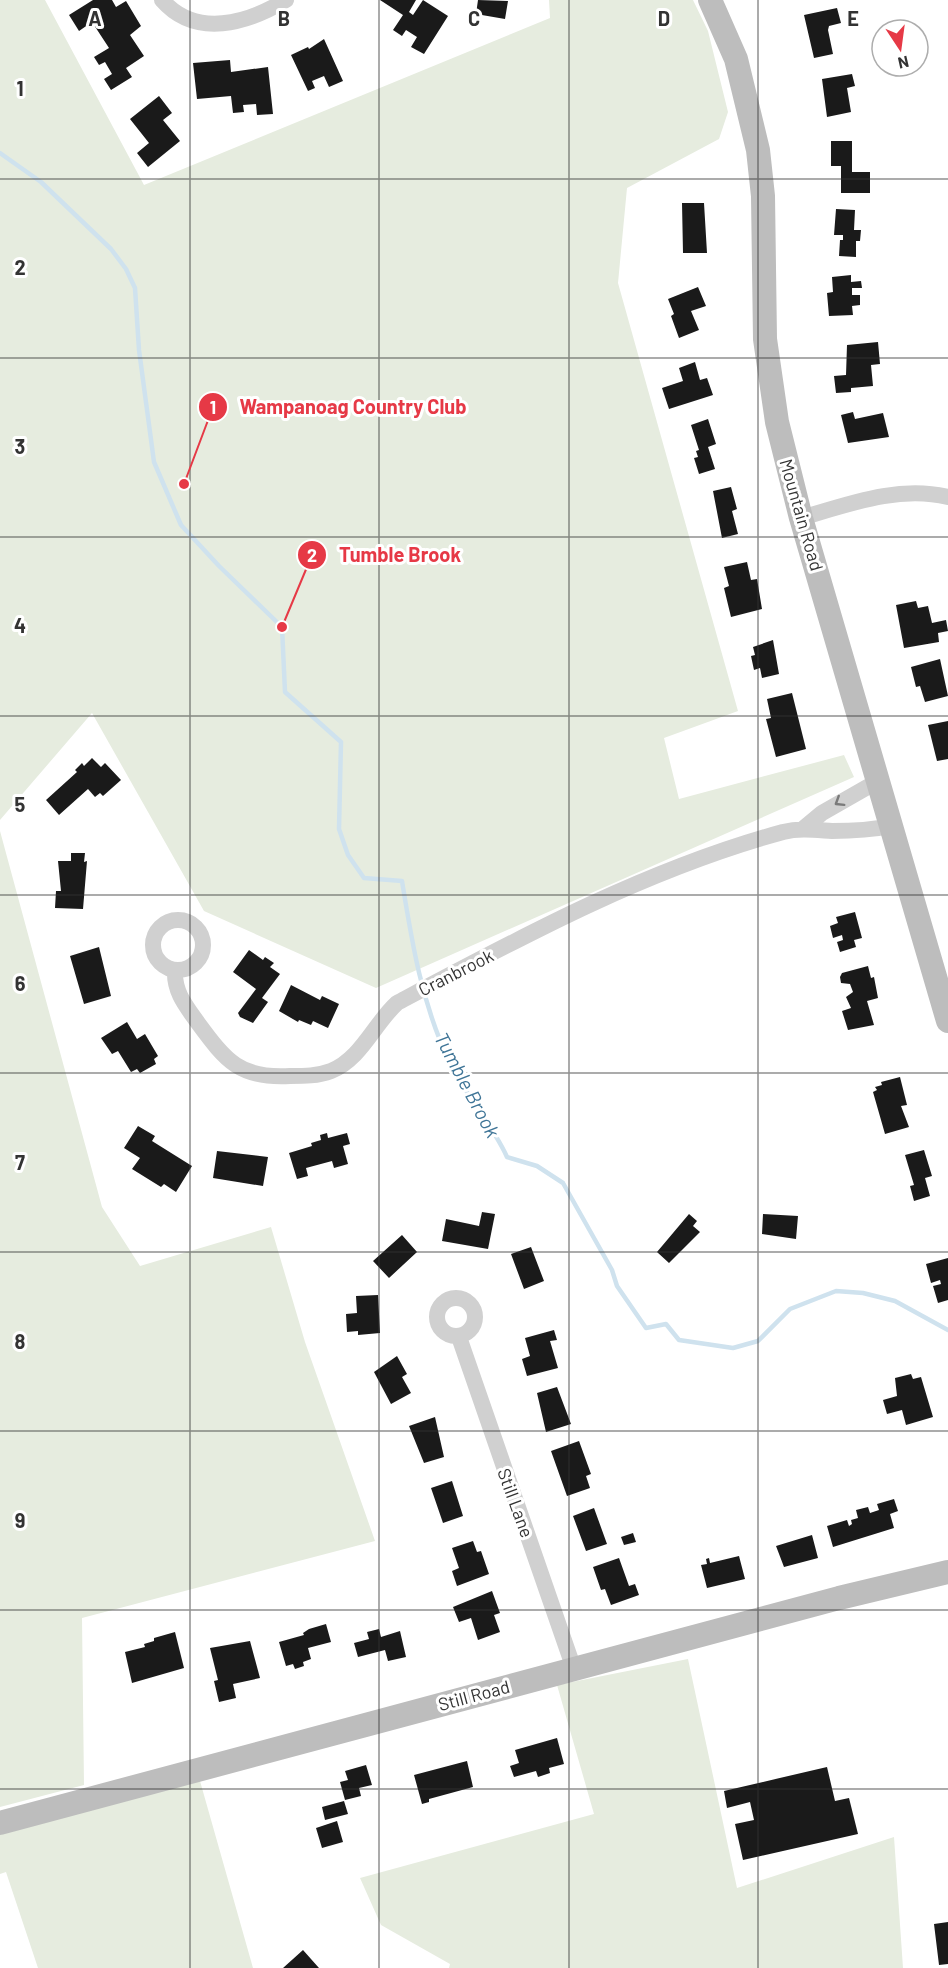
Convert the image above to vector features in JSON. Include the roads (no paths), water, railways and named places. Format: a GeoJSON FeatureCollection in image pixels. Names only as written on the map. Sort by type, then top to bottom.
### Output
{"type":"FeatureCollection","features":[{"type":"Feature","properties":{"kind":"main road","name":"Mountain Road"},"geometry":{"type":"LineString","coordinates":[[710,0],[736,59],[749,104],[758,150],[763,196],[765,339],[777,422],[801,518],[948,1022]]}},
{"type":"Feature","properties":{"kind":"main road","name":"Still Road"},"geometry":{"type":"LineString","coordinates":[[0,1823],[574,1669],[948,1572]]}},
{"type":"Feature","properties":{"kind":"street"},"geometry":{"type":"LineString","coordinates":[[162,0],[191,22],[222,24],[256,16],[286,0]]}},
{"type":"Feature","properties":{"kind":"street"},"geometry":{"type":"LineString","coordinates":[[801,518],[888,494],[929,492],[948,497]]}},
{"type":"Feature","properties":{"kind":"street","name":"Cranbrook"},"geometry":{"type":"LineString","coordinates":[[804,828],[822,813],[878,781]]}},
{"type":"Feature","properties":{"kind":"street","name":"Cranbrook"},"geometry":{"type":"LineString","coordinates":[[175,970],[175,986],[185,1005],[222,1055],[247,1073],[273,1077],[316,1075],[342,1065],[361,1047],[387,1012],[409,997],[616,892],[665,872],[783,832],[804,828],[865,831],[891,826]]}},
{"type":"Feature","properties":{"kind":"street","name":"Still Lane"},"geometry":{"type":"LineString","coordinates":[[459,1337],[467,1368],[574,1669]]}},
{"type":"Feature","properties":{"kind":"waterway","name":"Tumble Brook"},"geometry":{"type":"LineString","coordinates":[[0,153],[41,182],[111,249],[126,269],[135,288],[139,350],[154,462],[181,525],[219,566],[282,627],[285,692],[341,742],[339,829],[348,855],[364,878],[402,881],[419,974],[440,1041],[456,1075],[507,1157],[537,1166],[563,1183],[612,1270],[617,1286],[646,1328],[666,1324],[679,1340],[733,1348],[758,1341],[790,1309],[836,1291],[863,1293],[895,1301],[948,1330]]}},
{"type":"Feature","properties":{"kind":"place","name":"Wampanoag Country Club"},"geometry":{"type":"Point","coordinates":[184,484]}},
{"type":"Feature","properties":{"kind":"place","name":"Tumble Brook"},"geometry":{"type":"Point","coordinates":[282,627]}}]}
